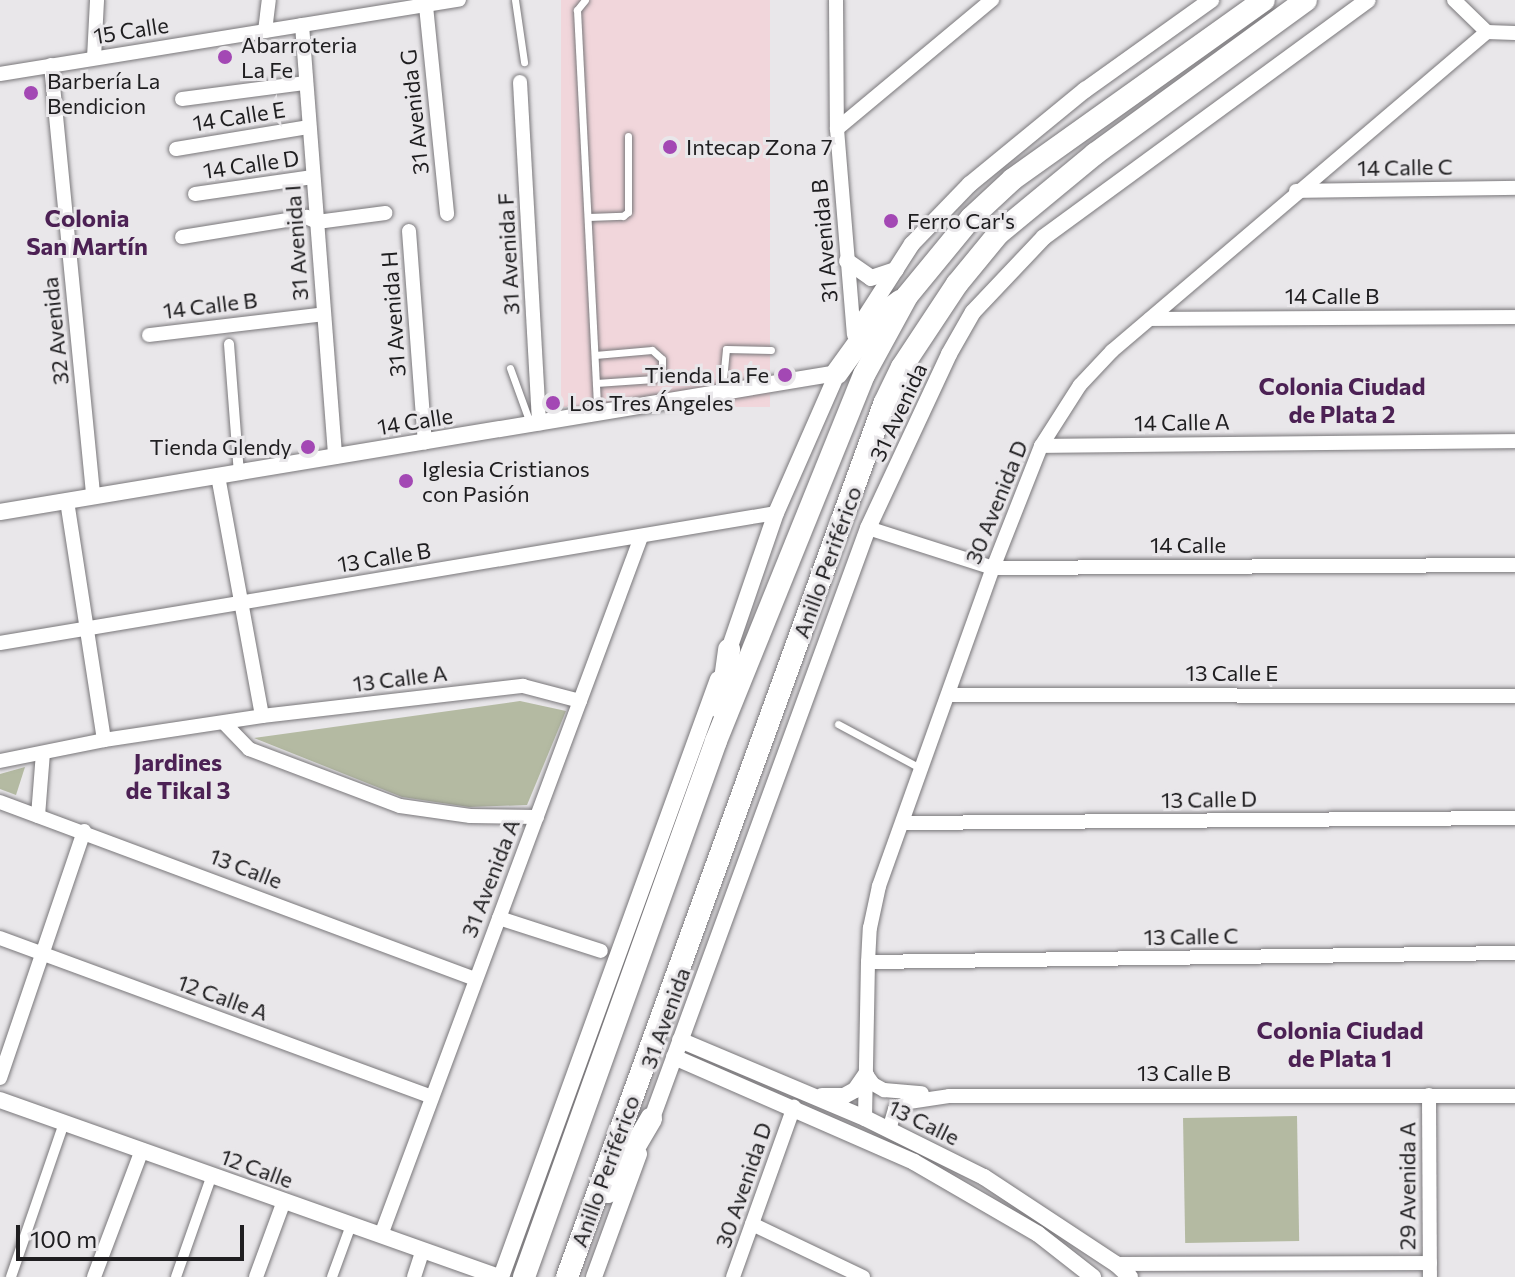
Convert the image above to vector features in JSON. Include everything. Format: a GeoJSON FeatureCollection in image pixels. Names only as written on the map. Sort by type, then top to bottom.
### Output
{"type":"FeatureCollection","features":[{"type":"Feature","properties":{"kind":"highway","name":"Anillo Periférico"},"geometry":{"type":"LineString","coordinates":[[524,1277],[716,741],[864,375],[907,296],[971,218],[1013,179],[1264,0]]}},
{"type":"Feature","properties":{"kind":"highway","name":"Anillo Periférico"},"geometry":{"type":"LineString","coordinates":[[567,1277],[875,430],[902,367],[957,284],[998,234],[1095,154],[1306,0]]}},
{"type":"Feature","properties":{"kind":"highway"},"geometry":{"type":"LineString","coordinates":[[837,373],[876,319],[907,296]]}},
{"type":"Feature","properties":{"kind":"highway"},"geometry":{"type":"LineString","coordinates":[[716,741],[729,650]]}},
{"type":"Feature","properties":{"kind":"highway"},"geometry":{"type":"LineString","coordinates":[[581,1238],[651,1119]]}},
{"type":"Feature","properties":{"kind":"street"},"geometry":{"type":"LineString","coordinates":[[94,58],[97,0]]}},
{"type":"Feature","properties":{"kind":"street"},"geometry":{"type":"LineString","coordinates":[[265,31],[269,0]]}},
{"type":"Feature","properties":{"kind":"street","name":"15 Calle"},"geometry":{"type":"LineString","coordinates":[[0,74],[302,25],[400,5],[426,6],[459,0]]}},
{"type":"Feature","properties":{"kind":"street","name":"31 Avenida B"},"geometry":{"type":"LineString","coordinates":[[836,0],[837,129],[854,334]]}},
{"type":"Feature","properties":{"kind":"street"},"geometry":{"type":"LineString","coordinates":[[837,129],[992,0]]}},
{"type":"Feature","properties":{"kind":"street"},"geometry":{"type":"LineString","coordinates":[[500,1277],[776,513],[854,334],[912,244],[970,184],[1085,90],[1211,0]]}},
{"type":"Feature","properties":{"kind":"street","name":"31 Avenida"},"geometry":{"type":"LineString","coordinates":[[594,1277],[868,528],[949,354],[973,312],[1033,248],[1368,0]]}},
{"type":"Feature","properties":{"kind":"street"},"geometry":{"type":"LineString","coordinates":[[1454,0],[1487,32],[1515,33]]}},
{"type":"Feature","properties":{"kind":"street","name":"31 Avenida G"},"geometry":{"type":"LineString","coordinates":[[426,6],[447,214]]}},
{"type":"Feature","properties":{"kind":"street","name":"31 Avenida I"},"geometry":{"type":"LineString","coordinates":[[302,25],[335,457]]}},
{"type":"Feature","properties":{"kind":"street","name":"30 Avenida D"},"geometry":{"type":"LineString","coordinates":[[865,1118],[870,928],[879,886],[993,568],[1041,446],[1080,385],[1112,351],[1296,191],[1487,32]]}},
{"type":"Feature","properties":{"kind":"street","name":"32 Avenida"},"geometry":{"type":"LineString","coordinates":[[51,65],[93,497]]}},
{"type":"Feature","properties":{"kind":"street","name":"31 Avenida F"},"geometry":{"type":"LineString","coordinates":[[520,82],[535,424]]}},
{"type":"Feature","properties":{"kind":"street"},"geometry":{"type":"LineString","coordinates":[[182,99],[306,83]]}},
{"type":"Feature","properties":{"kind":"street","name":"14 Calle E"},"geometry":{"type":"LineString","coordinates":[[176,149],[309,127]]}},
{"type":"Feature","properties":{"kind":"street","name":"14 Calle D"},"geometry":{"type":"LineString","coordinates":[[195,194],[313,177]]}},
{"type":"Feature","properties":{"kind":"street","name":"14 Calle C"},"geometry":{"type":"LineString","coordinates":[[1296,191],[1515,188]]}},
{"type":"Feature","properties":{"kind":"street"},"geometry":{"type":"LineString","coordinates":[[182,237],[306,217],[317,222],[385,213]]}},
{"type":"Feature","properties":{"kind":"street","name":"31 Avenida H"},"geometry":{"type":"LineString","coordinates":[[409,231],[425,442]]}},
{"type":"Feature","properties":{"kind":"street"},"geometry":{"type":"LineString","coordinates":[[847,261],[871,278],[896,270]]}},
{"type":"Feature","properties":{"kind":"street","name":"14 Calle B"},"geometry":{"type":"LineString","coordinates":[[149,335],[324,314]]}},
{"type":"Feature","properties":{"kind":"street","name":"14 Calle B"},"geometry":{"type":"LineString","coordinates":[[1150,319],[1515,317]]}},
{"type":"Feature","properties":{"kind":"street"},"geometry":{"type":"LineString","coordinates":[[229,344],[239,473]]}},
{"type":"Feature","properties":{"kind":"street","name":"14 Calle"},"geometry":{"type":"LineString","coordinates":[[0,512],[837,373]]}},
{"type":"Feature","properties":{"kind":"street","name":"14 Calle A"},"geometry":{"type":"LineString","coordinates":[[1041,446],[1515,441]]}},
{"type":"Feature","properties":{"kind":"street"},"geometry":{"type":"LineString","coordinates":[[218,476],[262,716]]}},
{"type":"Feature","properties":{"kind":"street"},"geometry":{"type":"LineString","coordinates":[[67,501],[104,740]]}},
{"type":"Feature","properties":{"kind":"street","name":"13 Calle B"},"geometry":{"type":"LineString","coordinates":[[0,643],[776,513]]}},
{"type":"Feature","properties":{"kind":"street","name":"14 Calle"},"geometry":{"type":"LineString","coordinates":[[868,528],[993,568],[1515,565]]}},
{"type":"Feature","properties":{"kind":"street","name":"31 Avenida A"},"geometry":{"type":"LineString","coordinates":[[381,1235],[641,537]]}},
{"type":"Feature","properties":{"kind":"street","name":"13 Calle A"},"geometry":{"type":"LineString","coordinates":[[0,761],[104,740],[262,716],[523,686],[580,701]]}},
{"type":"Feature","properties":{"kind":"street","name":"13 Calle E"},"geometry":{"type":"LineString","coordinates":[[948,695],[1515,696]]}},
{"type":"Feature","properties":{"kind":"street"},"geometry":{"type":"LineString","coordinates":[[225,724],[249,749],[400,806],[470,816],[537,817]]}},
{"type":"Feature","properties":{"kind":"street"},"geometry":{"type":"LineString","coordinates":[[38,816],[43,753]]}},
{"type":"Feature","properties":{"kind":"street","name":"13 Calle"},"geometry":{"type":"LineString","coordinates":[[0,802],[475,979]]}},
{"type":"Feature","properties":{"kind":"street","name":"13 Calle D"},"geometry":{"type":"LineString","coordinates":[[903,823],[1515,818]]}},
{"type":"Feature","properties":{"kind":"street"},"geometry":{"type":"LineString","coordinates":[[0,1078],[84,831]]}},
{"type":"Feature","properties":{"kind":"street"},"geometry":{"type":"LineString","coordinates":[[499,918],[601,951]]}},
{"type":"Feature","properties":{"kind":"street","name":"12 Calle A"},"geometry":{"type":"LineString","coordinates":[[0,938],[431,1097]]}},
{"type":"Feature","properties":{"kind":"street","name":"13 Calle C"},"geometry":{"type":"LineString","coordinates":[[868,962],[1515,953]]}},
{"type":"Feature","properties":{"kind":"street","name":"13 Calle"},"geometry":{"type":"LineString","coordinates":[[680,1040],[865,1118],[984,1177],[1116,1264],[1130,1277]]}},
{"type":"Feature","properties":{"kind":"street","name":"13 Calle"},"geometry":{"type":"LineString","coordinates":[[674,1057],[914,1162],[1038,1234],[1093,1277]]}},
{"type":"Feature","properties":{"kind":"street"},"geometry":{"type":"LineString","coordinates":[[814,1096],[844,1096],[855,1090],[866,1074]]}},
{"type":"Feature","properties":{"kind":"street","name":"13 Calle B"},"geometry":{"type":"LineString","coordinates":[[866,1074],[873,1084],[884,1090],[949,1096],[1515,1096]]}},
{"type":"Feature","properties":{"kind":"street","name":"29 Avenida A"},"geometry":{"type":"LineString","coordinates":[[1429,1095],[1430,1270]]}},
{"type":"Feature","properties":{"kind":"street","name":"13 Calle B"},"geometry":{"type":"LineString","coordinates":[[889,1130],[895,1109],[909,1102],[949,1096]]}},
{"type":"Feature","properties":{"kind":"street","name":"12 Calle"},"geometry":{"type":"LineString","coordinates":[[0,1100],[500,1277]]}},
{"type":"Feature","properties":{"kind":"street","name":"30 Avenida D"},"geometry":{"type":"LineString","coordinates":[[733,1277],[794,1107]]}},
{"type":"Feature","properties":{"kind":"street"},"geometry":{"type":"LineString","coordinates":[[11,1277],[64,1123]]}},
{"type":"Feature","properties":{"kind":"street"},"geometry":{"type":"LineString","coordinates":[[94,1277],[142,1150]]}},
{"type":"Feature","properties":{"kind":"street"},"geometry":{"type":"LineString","coordinates":[[176,1277],[212,1175]]}},
{"type":"Feature","properties":{"kind":"street"},"geometry":{"type":"LineString","coordinates":[[256,1277],[284,1201]]}},
{"type":"Feature","properties":{"kind":"street"},"geometry":{"type":"LineString","coordinates":[[752,1224],[863,1277]]}},
{"type":"Feature","properties":{"kind":"street"},"geometry":{"type":"LineString","coordinates":[[332,1277],[351,1225]]}},
{"type":"Feature","properties":{"kind":"street"},"geometry":{"type":"LineString","coordinates":[[414,1277],[423,1250]]}},
{"type":"Feature","properties":{"kind":"street"},"geometry":{"type":"LineString","coordinates":[[1116,1264],[1430,1270]]}},
{"type":"Feature","properties":{"kind":"lane"},"geometry":{"type":"LineString","coordinates":[[515,0],[524,62]]}},
{"type":"Feature","properties":{"kind":"lane"},"geometry":{"type":"LineString","coordinates":[[585,0],[577,10],[597,413]]}},
{"type":"Feature","properties":{"kind":"lane"},"geometry":{"type":"LineString","coordinates":[[588,217],[623,216],[628,212],[628,136]]}},
{"type":"Feature","properties":{"kind":"lane"},"geometry":{"type":"LineString","coordinates":[[722,392],[726,349],[771,350]]}},
{"type":"Feature","properties":{"kind":"lane"},"geometry":{"type":"LineString","coordinates":[[595,355],[652,350],[662,359],[662,372],[654,379],[596,383]]}},
{"type":"Feature","properties":{"kind":"lane"},"geometry":{"type":"LineString","coordinates":[[510,368],[535,424]]}},
{"type":"Feature","properties":{"kind":"lane"},"geometry":{"type":"LineString","coordinates":[[838,724],[922,769]]}},
{"type":"Feature","properties":{"kind":"shaded area","name":"Intecap Zona 7"},"geometry":{"type":"Polygon","coordinates":[[[561,0],[770,0],[770,407],[561,407],[561,0]]]}},
{"type":"Feature","properties":{"kind":"green space"},"geometry":{"type":"Polygon","coordinates":[[[520,701],[566,711],[527,805],[469,807],[402,797],[254,738],[520,701]]]}},
{"type":"Feature","properties":{"kind":"green space"},"geometry":{"type":"Polygon","coordinates":[[[25,767],[16,795],[0,789],[0,774],[25,767]]]}},
{"type":"Feature","properties":{"kind":"green space"},"geometry":{"type":"Polygon","coordinates":[[[1297,1116],[1299,1241],[1185,1243],[1183,1118],[1297,1116]]]}},
{"type":"Feature","properties":{"kind":"place","name":"Abarroteria La Fe"},"geometry":{"type":"Point","coordinates":[225,57]}},
{"type":"Feature","properties":{"kind":"place","name":"Barbería La Bendicion"},"geometry":{"type":"Point","coordinates":[31,93]}},
{"type":"Feature","properties":{"kind":"place","name":"Intecap Zona 7"},"geometry":{"type":"Point","coordinates":[670,147]}},
{"type":"Feature","properties":{"kind":"place","name":"Ferro Car's"},"geometry":{"type":"Point","coordinates":[891,221]}},
{"type":"Feature","properties":{"kind":"place","name":"Tienda La Fe"},"geometry":{"type":"Point","coordinates":[785,375]}},
{"type":"Feature","properties":{"kind":"place","name":"Los Tres Ángeles"},"geometry":{"type":"Point","coordinates":[553,403]}},
{"type":"Feature","properties":{"kind":"place","name":"Tienda Glendy"},"geometry":{"type":"Point","coordinates":[308,447]}},
{"type":"Feature","properties":{"kind":"place","name":"Iglesia Cristianos con Pasión"},"geometry":{"type":"Point","coordinates":[406,481]}},
{"type":"Feature","properties":{"kind":"district","name":"Colonia San Martín"},"geometry":{"type":"Point","coordinates":[87,232]}},
{"type":"Feature","properties":{"kind":"district","name":"Colonia Ciudad de Plata 2"},"geometry":{"type":"Point","coordinates":[1342,400]}},
{"type":"Feature","properties":{"kind":"district","name":"Jardines de Tikal 3"},"geometry":{"type":"Point","coordinates":[178,776]}},
{"type":"Feature","properties":{"kind":"district","name":"Colonia Ciudad de Plata 1"},"geometry":{"type":"Point","coordinates":[1340,1044]}}]}
